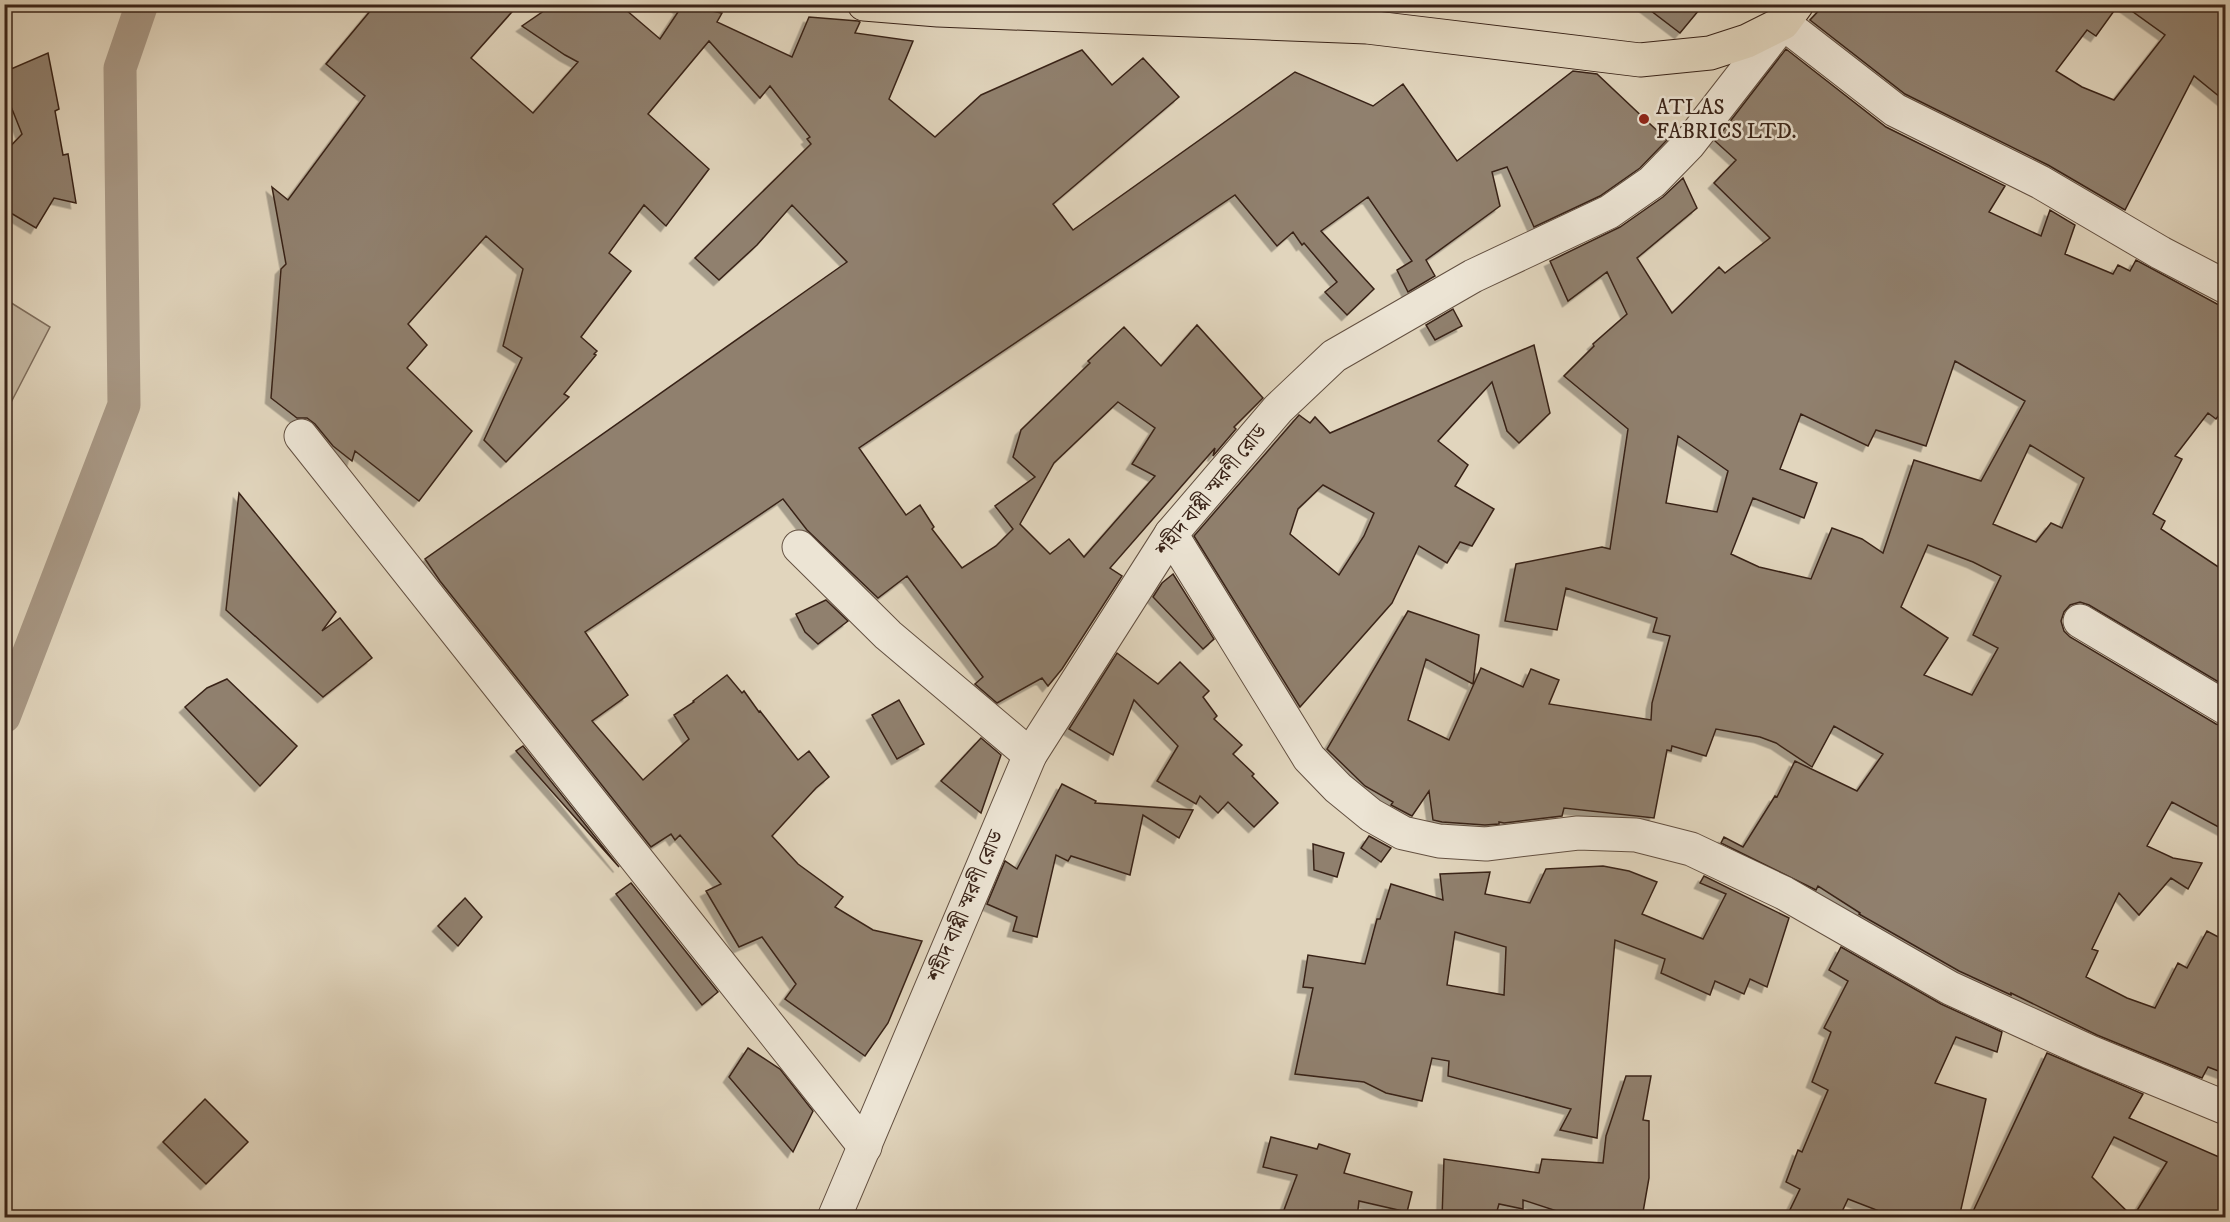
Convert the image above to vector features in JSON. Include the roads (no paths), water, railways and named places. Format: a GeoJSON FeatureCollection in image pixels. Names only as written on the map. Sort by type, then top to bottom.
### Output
{"type":"FeatureCollection","features":[{"type":"Feature","properties":{"kind":"main road"},"geometry":{"type":"LineString","coordinates":[[864,4],[950,10],[1367,27],[1640,60],[1710,53],[1747,41],[1790,14]]}},
{"type":"Feature","properties":{"kind":"street"},"geometry":{"type":"LineString","coordinates":[[1790,14],[1895,110],[2040,182],[2161,253],[2226,287]]}},
{"type":"Feature","properties":{"kind":"street","name":"শহীদ বাপ্পী স্মরণী রোড"},"geometry":{"type":"LineString","coordinates":[[834,1218],[950,938],[1030,755],[1171,534],[1278,409],[1334,356],[1473,276],[1609,212],[1652,182],[1689,144],[1790,14]]}},
{"type":"Feature","properties":{"kind":"street"},"geometry":{"type":"LineString","coordinates":[[302,436],[865,1147]]}},
{"type":"Feature","properties":{"kind":"street"},"geometry":{"type":"LineString","coordinates":[[1171,534],[1309,758],[1338,788],[1371,816],[1403,833],[1440,841],[1486,844],[1578,833],[1636,835],[1691,849],[1784,893],[1950,988],[2090,1052],[2226,1108]]}},
{"type":"Feature","properties":{"kind":"street"},"geometry":{"type":"LineString","coordinates":[[798,547],[888,635],[1030,755]]}},
{"type":"Feature","properties":{"kind":"street"},"geometry":{"type":"LineString","coordinates":[[2080,621],[2226,708]]}},
{"type":"Feature","properties":{"kind":"waterway"},"geometry":{"type":"LineString","coordinates":[[4,717],[124,405],[120,68],[142,4]]}},
{"type":"Feature","properties":{"kind":"place","name":"ATLAS FABRICS LTD."},"geometry":{"type":"Point","coordinates":[1644,119]}}]}
